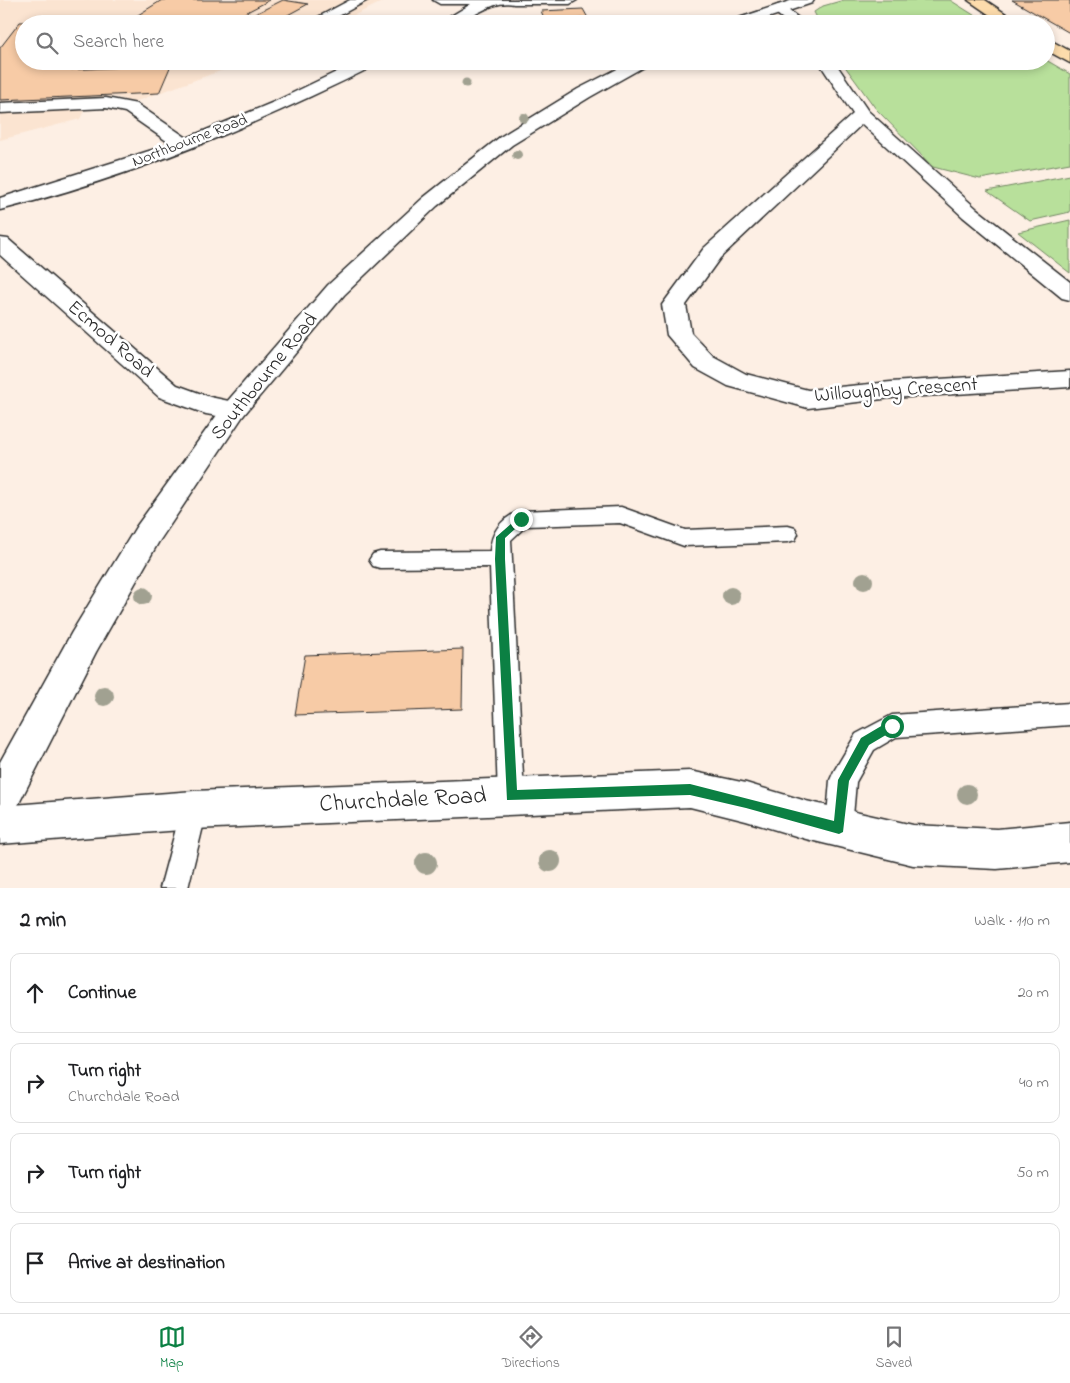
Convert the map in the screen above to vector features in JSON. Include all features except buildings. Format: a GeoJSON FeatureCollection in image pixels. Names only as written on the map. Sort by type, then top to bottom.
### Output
{"type":"FeatureCollection","features":[{"type":"Feature","properties":{"kind":"main road"},"geometry":{"type":"LineString","coordinates":[[975,0],[999,15]]}},
{"type":"Feature","properties":{"kind":"main road"},"geometry":{"type":"LineString","coordinates":[[1055,49],[1070,58]]}},
{"type":"Feature","properties":{"kind":"street"},"geometry":{"type":"LineString","coordinates":[[330,15],[360,0]]}},
{"type":"Feature","properties":{"kind":"street"},"geometry":{"type":"LineString","coordinates":[[440,0],[503,0]]}},
{"type":"Feature","properties":{"kind":"street"},"geometry":{"type":"LineString","coordinates":[[461,15],[488,0]]}},
{"type":"Feature","properties":{"kind":"street"},"geometry":{"type":"LineString","coordinates":[[514,0],[570,0]]}},
{"type":"Feature","properties":{"kind":"street"},"geometry":{"type":"LineString","coordinates":[[761,15],[807,0]]}},
{"type":"Feature","properties":{"kind":"street"},"geometry":{"type":"LineString","coordinates":[[778,9],[786,15]]}},
{"type":"Feature","properties":{"kind":"street","name":"Northbourne Road"},"geometry":{"type":"LineString","coordinates":[[0,204],[116,169],[185,145],[245,121],[353,70]]}},
{"type":"Feature","properties":{"kind":"street","name":"Southbourne Road"},"geometry":{"type":"LineString","coordinates":[[0,800],[84,642],[147,535],[234,410],[336,290],[430,202],[506,142],[584,93],[629,70]]}},
{"type":"Feature","properties":{"kind":"street"},"geometry":{"type":"LineString","coordinates":[[832,70],[862,116],[970,212],[1070,293]]}},
{"type":"Feature","properties":{"kind":"street"},"geometry":{"type":"LineString","coordinates":[[0,108],[106,103],[131,108],[185,145]]}},
{"type":"Feature","properties":{"kind":"street","name":"Willoughby Crescent"},"geometry":{"type":"LineString","coordinates":[[862,116],[712,254],[674,305],[679,335],[704,362],[737,380],[808,399],[891,390],[1070,379]]}},
{"type":"Feature","properties":{"kind":"street","name":"Ecmod Road"},"geometry":{"type":"LineString","coordinates":[[0,244],[168,391],[206,405],[234,410]]}},
{"type":"Feature","properties":{"kind":"street","name":"Churchdale Road"},"geometry":{"type":"LineString","coordinates":[[0,825],[194,810],[690,789],[746,802],[839,828],[914,845],[997,849],[1070,842]]}},
{"type":"Feature","properties":{"kind":"lane"},"geometry":{"type":"LineString","coordinates":[[511,796],[500,559],[501,537],[521,519],[621,515],[684,538],[788,534]]}},
{"type":"Feature","properties":{"kind":"lane"},"geometry":{"type":"LineString","coordinates":[[380,560],[500,559]]}},
{"type":"Feature","properties":{"kind":"lane"},"geometry":{"type":"LineString","coordinates":[[839,828],[843,780],[865,742],[892,726],[1070,714]]}},
{"type":"Feature","properties":{"kind":"lane"},"geometry":{"type":"LineString","coordinates":[[174,888],[194,810]]}},
{"type":"Feature","properties":{"kind":"shaded area"},"geometry":{"type":"Polygon","coordinates":[[[0,0],[386,0],[355,15],[15,15],[15,70],[223,70],[134,102],[115,97],[90,98],[80,119],[0,140],[0,0]]]}},
{"type":"Feature","properties":{"kind":"green space"},"geometry":{"type":"Polygon","coordinates":[[[844,0],[950,0],[974,15],[816,15],[814,12],[823,6],[844,0]]]}},
{"type":"Feature","properties":{"kind":"green space"},"geometry":{"type":"Polygon","coordinates":[[[1055,65],[1070,74],[1070,163],[980,179],[933,167],[876,109],[848,70],[1055,70],[1055,65]]]}},
{"type":"Feature","properties":{"kind":"green space"},"geometry":{"type":"Polygon","coordinates":[[[1070,175],[1070,212],[1030,221],[987,191],[1070,175]]]}},
{"type":"Feature","properties":{"kind":"green space"},"geometry":{"type":"Polygon","coordinates":[[[1070,220],[1070,273],[1018,232],[1070,220]]]}},
{"type":"Feature","properties":{"kind":"route"},"geometry":{"type":"LineString","coordinates":[[521,519],[501,537],[500,559],[511,796],[690,789],[746,802],[839,828],[843,780],[865,742],[892,726]]}}]}
